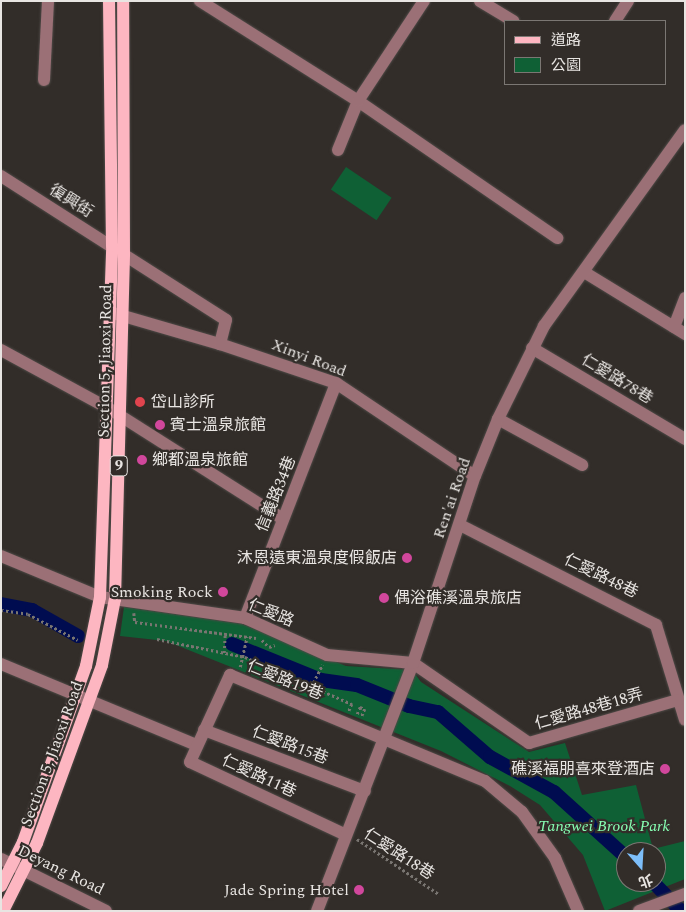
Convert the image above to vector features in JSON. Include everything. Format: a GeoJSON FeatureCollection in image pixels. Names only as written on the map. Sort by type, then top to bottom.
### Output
{"type":"FeatureCollection","features":[{"type":"Feature","properties":{"kind":"main road","name":"Section 5, Jiaoxi Road"},"geometry":{"type":"LineString","coordinates":[[3,911],[25,871],[102,665],[115,599],[120,416],[117,314],[112,246],[109,1]]}},
{"type":"Feature","properties":{"kind":"main road","name":"Section 5, Jiaoxi Road"},"geometry":{"type":"LineString","coordinates":[[1,886],[13,865],[76,694],[90,647],[100,597],[108,408],[124,254],[123,1]]}},
{"type":"Feature","properties":{"kind":"street"},"geometry":{"type":"LineString","coordinates":[[44,80],[48,1]]}},
{"type":"Feature","properties":{"kind":"street"},"geometry":{"type":"LineString","coordinates":[[200,1],[358,101],[557,238]]}},
{"type":"Feature","properties":{"kind":"street"},"geometry":{"type":"LineString","coordinates":[[338,150],[358,101],[424,1]]}},
{"type":"Feature","properties":{"kind":"street"},"geometry":{"type":"LineString","coordinates":[[480,1],[511,20]]}},
{"type":"Feature","properties":{"kind":"street"},"geometry":{"type":"LineString","coordinates":[[617,20],[628,1]]}},
{"type":"Feature","properties":{"kind":"street","name":"Ren'ai Road"},"geometry":{"type":"LineString","coordinates":[[317,911],[413,663],[475,476],[498,419],[532,348],[685,130]]}},
{"type":"Feature","properties":{"kind":"street","name":"復興街"},"geometry":{"type":"LineString","coordinates":[[1,176],[226,320],[220,344]]}},
{"type":"Feature","properties":{"kind":"street"},"geometry":{"type":"LineString","coordinates":[[584,272],[679,331],[685,298]]}},
{"type":"Feature","properties":{"kind":"street","name":"Xinyi Road"},"geometry":{"type":"LineString","coordinates":[[117,314],[220,344],[336,383],[475,476]]}},
{"type":"Feature","properties":{"kind":"street","name":"仁愛路78巷"},"geometry":{"type":"LineString","coordinates":[[532,348],[685,439]]}},
{"type":"Feature","properties":{"kind":"street"},"geometry":{"type":"LineString","coordinates":[[1,350],[108,408],[283,519]]}},
{"type":"Feature","properties":{"kind":"street","name":"信義路34巷"},"geometry":{"type":"LineString","coordinates":[[245,618],[336,383]]}},
{"type":"Feature","properties":{"kind":"street"},"geometry":{"type":"LineString","coordinates":[[498,419],[582,465]]}},
{"type":"Feature","properties":{"kind":"street","name":"仁愛路48巷"},"geometry":{"type":"LineString","coordinates":[[460,524],[656,625],[685,720]]}},
{"type":"Feature","properties":{"kind":"street","name":"仁愛路"},"geometry":{"type":"LineString","coordinates":[[1,556],[100,597],[245,618],[327,655],[413,663]]}},
{"type":"Feature","properties":{"kind":"street","name":"仁愛路48巷18弄"},"geometry":{"type":"LineString","coordinates":[[413,663],[529,743],[678,700]]}},
{"type":"Feature","properties":{"kind":"street"},"geometry":{"type":"LineString","coordinates":[[1,664],[197,745]]}},
{"type":"Feature","properties":{"kind":"street","name":"仁愛路19巷"},"geometry":{"type":"LineString","coordinates":[[204,730],[230,675],[384,737]]}},
{"type":"Feature","properties":{"kind":"street","name":"仁愛路11巷"},"geometry":{"type":"LineString","coordinates":[[204,730],[190,762],[346,834]]}},
{"type":"Feature","properties":{"kind":"street","name":"仁愛路15巷"},"geometry":{"type":"LineString","coordinates":[[204,730],[365,791]]}},
{"type":"Feature","properties":{"kind":"street"},"geometry":{"type":"LineString","coordinates":[[384,737],[485,781],[522,812],[556,858],[578,911]]}},
{"type":"Feature","properties":{"kind":"street","name":"Deyang Road"},"geometry":{"type":"LineString","coordinates":[[1,859],[106,911]]}},
{"type":"Feature","properties":{"kind":"street"},"geometry":{"type":"LineString","coordinates":[[639,911],[685,894]]}},
{"type":"Feature","properties":{"kind":"path"},"geometry":{"type":"LineString","coordinates":[[133,602],[135,622],[247,637],[245,657]]}},
{"type":"Feature","properties":{"kind":"path"},"geometry":{"type":"LineString","coordinates":[[1,610],[28,614],[90,647]]}},
{"type":"Feature","properties":{"kind":"path"},"geometry":{"type":"LineString","coordinates":[[224,653],[225,634]]}},
{"type":"Feature","properties":{"kind":"path"},"geometry":{"type":"LineString","coordinates":[[157,639],[245,657],[352,704]]}},
{"type":"Feature","properties":{"kind":"path"},"geometry":{"type":"LineString","coordinates":[[311,687],[321,668]]}},
{"type":"Feature","properties":{"kind":"path","name":"仁愛路18巷"},"geometry":{"type":"LineString","coordinates":[[346,834],[366,843],[439,894]]}},
{"type":"Feature","properties":{"kind":"green space"},"geometry":{"type":"Polygon","coordinates":[[[346,167],[392,198],[376,220],[331,189],[346,167]]]}},
{"type":"Feature","properties":{"kind":"green space","name":"Tangwei Brook Park"},"geometry":{"type":"Polygon","coordinates":[[[124,607],[242,624],[346,666],[412,670],[421,682],[529,752],[565,743],[582,795],[636,785],[651,842],[616,842],[616,892],[652,892],[605,911],[583,855],[540,805],[510,786],[441,751],[166,641],[120,636],[124,607]]]}},
{"type":"Feature","properties":{"kind":"green space","name":"Tangwei Brook Park"},"geometry":{"type":"Polygon","coordinates":[[[685,841],[685,879],[666,887],[666,846],[685,841]]]}},
{"type":"Feature","properties":{"kind":"waterway"},"geometry":{"type":"LineString","coordinates":[[1,604],[32,610],[78,636]]}},
{"type":"Feature","properties":{"kind":"waterway"},"geometry":{"type":"LineString","coordinates":[[232,644],[321,680],[357,685],[409,706],[438,712],[490,757],[554,792],[616,848]]}},
{"type":"Feature","properties":{"kind":"waterway"},"geometry":{"type":"LineString","coordinates":[[663,892],[681,911]]}},
{"type":"Feature","properties":{"kind":"place","name":"岱山診所"},"geometry":{"type":"Point","coordinates":[140,402]}},
{"type":"Feature","properties":{"kind":"place","name":"賓士溫泉旅館"},"geometry":{"type":"Point","coordinates":[160,425]}},
{"type":"Feature","properties":{"kind":"place","name":"鄉都溫泉旅館"},"geometry":{"type":"Point","coordinates":[142,460]}},
{"type":"Feature","properties":{"kind":"place","name":"沐恩遠東溫泉度假飯店"},"geometry":{"type":"Point","coordinates":[407,558]}},
{"type":"Feature","properties":{"kind":"place","name":"Smoking Rock"},"geometry":{"type":"Point","coordinates":[223,592]}},
{"type":"Feature","properties":{"kind":"place","name":"偶浴礁溪溫泉旅店"},"geometry":{"type":"Point","coordinates":[384,598]}},
{"type":"Feature","properties":{"kind":"place","name":"礁溪福朋喜來登酒店"},"geometry":{"type":"Point","coordinates":[665,769]}},
{"type":"Feature","properties":{"kind":"place","name":"Jade Spring Hotel"},"geometry":{"type":"Point","coordinates":[359,890]}}]}
